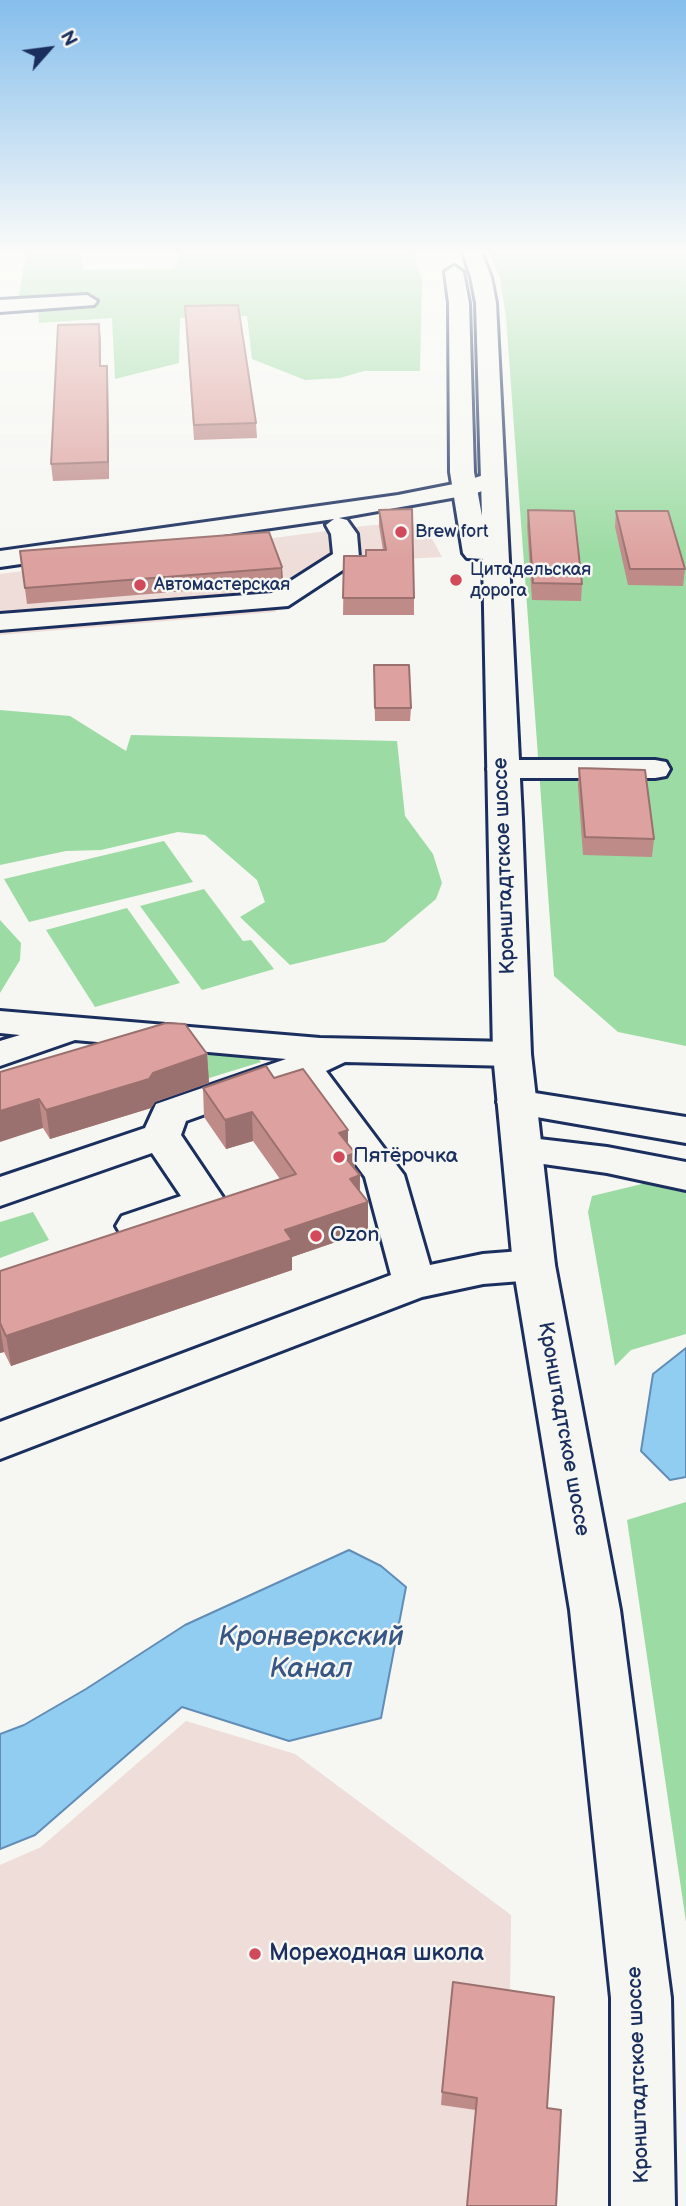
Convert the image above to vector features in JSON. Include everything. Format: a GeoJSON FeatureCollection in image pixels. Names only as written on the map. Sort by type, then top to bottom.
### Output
{"type":"FeatureCollection","features":[{"type":"Feature","properties":{"kind":"main road","name":"Кронштадтское шоссе"},"geometry":{"type":"LineString","coordinates":[[460,352],[464,483],[483,597],[497,650]]}},
{"type":"Feature","properties":{"kind":"main road","name":"Кронштадтское шоссе"},"geometry":{"type":"LineString","coordinates":[[488,352],[512,1054],[516,1102],[534,1265],[595,1610],[638,1970],[641,1998],[643,2206]]}},
{"type":"Feature","properties":{"kind":"main road"},"geometry":{"type":"LineString","coordinates":[[0,547],[493,479]]}},
{"type":"Feature","properties":{"kind":"main road"},"geometry":{"type":"LineString","coordinates":[[0,559],[398,502],[464,483]]}},
{"type":"Feature","properties":{"kind":"main road"},"geometry":{"type":"LineString","coordinates":[[398,502],[444,506],[470,520]]}},
{"type":"Feature","properties":{"kind":"main road"},"geometry":{"type":"LineString","coordinates":[[0,622],[279,600],[346,558],[344,534],[338,526]]}},
{"type":"Feature","properties":{"kind":"main road"},"geometry":{"type":"LineString","coordinates":[[502,769],[655,769]]}},
{"type":"Feature","properties":{"kind":"main road"},"geometry":{"type":"LineString","coordinates":[[0,1022],[349,1051],[512,1054]]}},
{"type":"Feature","properties":{"kind":"main road"},"geometry":{"type":"LineString","coordinates":[[0,1054],[75,1029]]}},
{"type":"Feature","properties":{"kind":"main road"},"geometry":{"type":"LineString","coordinates":[[0,1192],[161,1136],[170,1113],[302,1065],[349,1051]]}},
{"type":"Feature","properties":{"kind":"main road"},"geometry":{"type":"LineString","coordinates":[[302,1065],[384,1175],[414,1283]]}},
{"type":"Feature","properties":{"kind":"main road"},"geometry":{"type":"LineString","coordinates":[[516,1102],[686,1130]]}},
{"type":"Feature","properties":{"kind":"main road"},"geometry":{"type":"LineString","coordinates":[[137,1226],[206,1202],[161,1136]]}},
{"type":"Feature","properties":{"kind":"main road"},"geometry":{"type":"LineString","coordinates":[[523,1150],[607,1160],[686,1175]]}},
{"type":"Feature","properties":{"kind":"main road"},"geometry":{"type":"LineString","coordinates":[[0,1441],[414,1283],[483,1269],[534,1265]]}},
{"type":"Feature","properties":{"kind":"shaded area"},"geometry":{"type":"Polygon","coordinates":[[[424,524],[442,557],[348,562],[330,566],[275,612],[0,635],[0,574],[372,525],[424,524]]]}},
{"type":"Feature","properties":{"kind":"shaded area","name":"Мореходная школа"},"geometry":{"type":"Polygon","coordinates":[[[186,1721],[295,1754],[511,1915],[510,1993],[530,2206],[0,2206],[0,1865],[41,1847],[186,1721]]]}},
{"type":"Feature","properties":{"kind":"green space"},"geometry":{"type":"Polygon","coordinates":[[[114,352],[179,352],[179,363],[115,379],[114,352]]]}},
{"type":"Feature","properties":{"kind":"green space"},"geometry":{"type":"Polygon","coordinates":[[[251,352],[420,352],[420,371],[364,371],[340,378],[305,380],[252,359],[251,352]]]}},
{"type":"Feature","properties":{"kind":"green space"},"geometry":{"type":"Polygon","coordinates":[[[509,352],[686,352],[686,1046],[618,1032],[554,976],[509,352]]]}},
{"type":"Feature","properties":{"kind":"green space"},"geometry":{"type":"Polygon","coordinates":[[[0,710],[70,716],[126,751],[131,735],[397,741],[405,816],[433,854],[442,883],[436,899],[385,942],[290,965],[240,917],[265,902],[257,880],[205,835],[178,832],[101,850],[66,851],[0,865],[0,710]]]}},
{"type":"Feature","properties":{"kind":"green space"},"geometry":{"type":"Polygon","coordinates":[[[164,841],[193,882],[29,922],[4,879],[164,841]]]}},
{"type":"Feature","properties":{"kind":"green space"},"geometry":{"type":"Polygon","coordinates":[[[204,889],[243,941],[251,940],[274,969],[202,990],[140,906],[204,889]]]}},
{"type":"Feature","properties":{"kind":"green space"},"geometry":{"type":"Polygon","coordinates":[[[127,908],[180,983],[95,1007],[46,930],[127,908]]]}},
{"type":"Feature","properties":{"kind":"green space"},"geometry":{"type":"Polygon","coordinates":[[[0,920],[21,943],[20,960],[0,993],[0,920]]]}},
{"type":"Feature","properties":{"kind":"green space"},"geometry":{"type":"Polygon","coordinates":[[[182,1047],[255,1054],[261,1062],[206,1079],[182,1047]]]}},
{"type":"Feature","properties":{"kind":"green space"},"geometry":{"type":"Polygon","coordinates":[[[646,1183],[686,1193],[686,1334],[631,1350],[615,1366],[588,1212],[592,1196],[646,1183]]]}},
{"type":"Feature","properties":{"kind":"green space"},"geometry":{"type":"Polygon","coordinates":[[[33,1212],[49,1240],[0,1258],[0,1222],[33,1212]]]}},
{"type":"Feature","properties":{"kind":"green space"},"geometry":{"type":"Polygon","coordinates":[[[686,1502],[686,1922],[627,1520],[686,1502]]]}},
{"type":"Feature","properties":{"kind":"water"},"geometry":{"type":"Polygon","coordinates":[[[686,1348],[686,1477],[670,1480],[641,1451],[653,1374],[686,1348]]]}},
{"type":"Feature","properties":{"kind":"water","name":"Кронверкский Канал"},"geometry":{"type":"Polygon","coordinates":[[[349,1550],[381,1566],[406,1587],[381,1718],[289,1741],[182,1707],[35,1835],[0,1849],[0,1734],[24,1725],[86,1689],[185,1625],[349,1550]]]}},
{"type":"Feature","properties":{"kind":"building"},"geometry":{"type":"Polygon","coordinates":[[[57,352],[100,352],[100,366],[107,366],[108,462],[51,464],[57,352]]]}},
{"type":"Feature","properties":{"kind":"building"},"geometry":{"type":"Polygon","coordinates":[[[188,352],[245,352],[256,423],[194,425],[188,352]]]}},
{"type":"Feature","properties":{"kind":"building"},"geometry":{"type":"Polygon","coordinates":[[[412,509],[414,598],[343,598],[344,556],[366,556],[366,550],[386,550],[379,510],[412,509]]]}},
{"type":"Feature","properties":{"kind":"building"},"geometry":{"type":"Polygon","coordinates":[[[528,510],[574,511],[582,584],[533,583],[528,510]]]}},
{"type":"Feature","properties":{"kind":"building"},"geometry":{"type":"Polygon","coordinates":[[[616,511],[668,511],[685,569],[630,569],[616,511]]]}},
{"type":"Feature","properties":{"kind":"building"},"geometry":{"type":"Polygon","coordinates":[[[269,532],[281,568],[25,588],[20,551],[269,532]]]}},
{"type":"Feature","properties":{"kind":"building"},"geometry":{"type":"Polygon","coordinates":[[[374,665],[409,665],[411,708],[375,708],[374,665]]]}},
{"type":"Feature","properties":{"kind":"building"},"geometry":{"type":"Polygon","coordinates":[[[579,768],[645,770],[654,839],[585,837],[579,768]]]}},
{"type":"Feature","properties":{"kind":"building"},"geometry":{"type":"Polygon","coordinates":[[[166,1023],[185,1024],[207,1054],[153,1073],[149,1079],[46,1110],[39,1099],[0,1111],[0,1072],[166,1023]]]}},
{"type":"Feature","properties":{"kind":"building"},"geometry":{"type":"Polygon","coordinates":[[[266,1066],[274,1078],[303,1069],[348,1130],[339,1133],[355,1153],[345,1157],[360,1175],[350,1179],[368,1202],[285,1230],[292,1240],[6,1336],[0,1323],[0,1271],[296,1174],[252,1112],[225,1120],[203,1088],[266,1066]]]}},
{"type":"Feature","properties":{"kind":"building"},"geometry":{"type":"Polygon","coordinates":[[[453,1982],[554,1997],[547,2108],[561,2110],[556,2206],[467,2206],[477,2098],[442,2092],[453,1982]]]}},
{"type":"Feature","properties":{"kind":"place","name":"Brew fort"},"geometry":{"type":"Point","coordinates":[401,532]}},
{"type":"Feature","properties":{"kind":"place","name":"Цитадельская дорога"},"geometry":{"type":"Point","coordinates":[456,580]}},
{"type":"Feature","properties":{"kind":"place","name":"Автомастерская"},"geometry":{"type":"Point","coordinates":[140,585]}},
{"type":"Feature","properties":{"kind":"place","name":"Пятёрочка"},"geometry":{"type":"Point","coordinates":[339,1157]}},
{"type":"Feature","properties":{"kind":"place","name":"Ozon"},"geometry":{"type":"Point","coordinates":[316,1236]}},
{"type":"Feature","properties":{"kind":"place","name":"Мореходная школа"},"geometry":{"type":"Point","coordinates":[255,1954]}}]}
